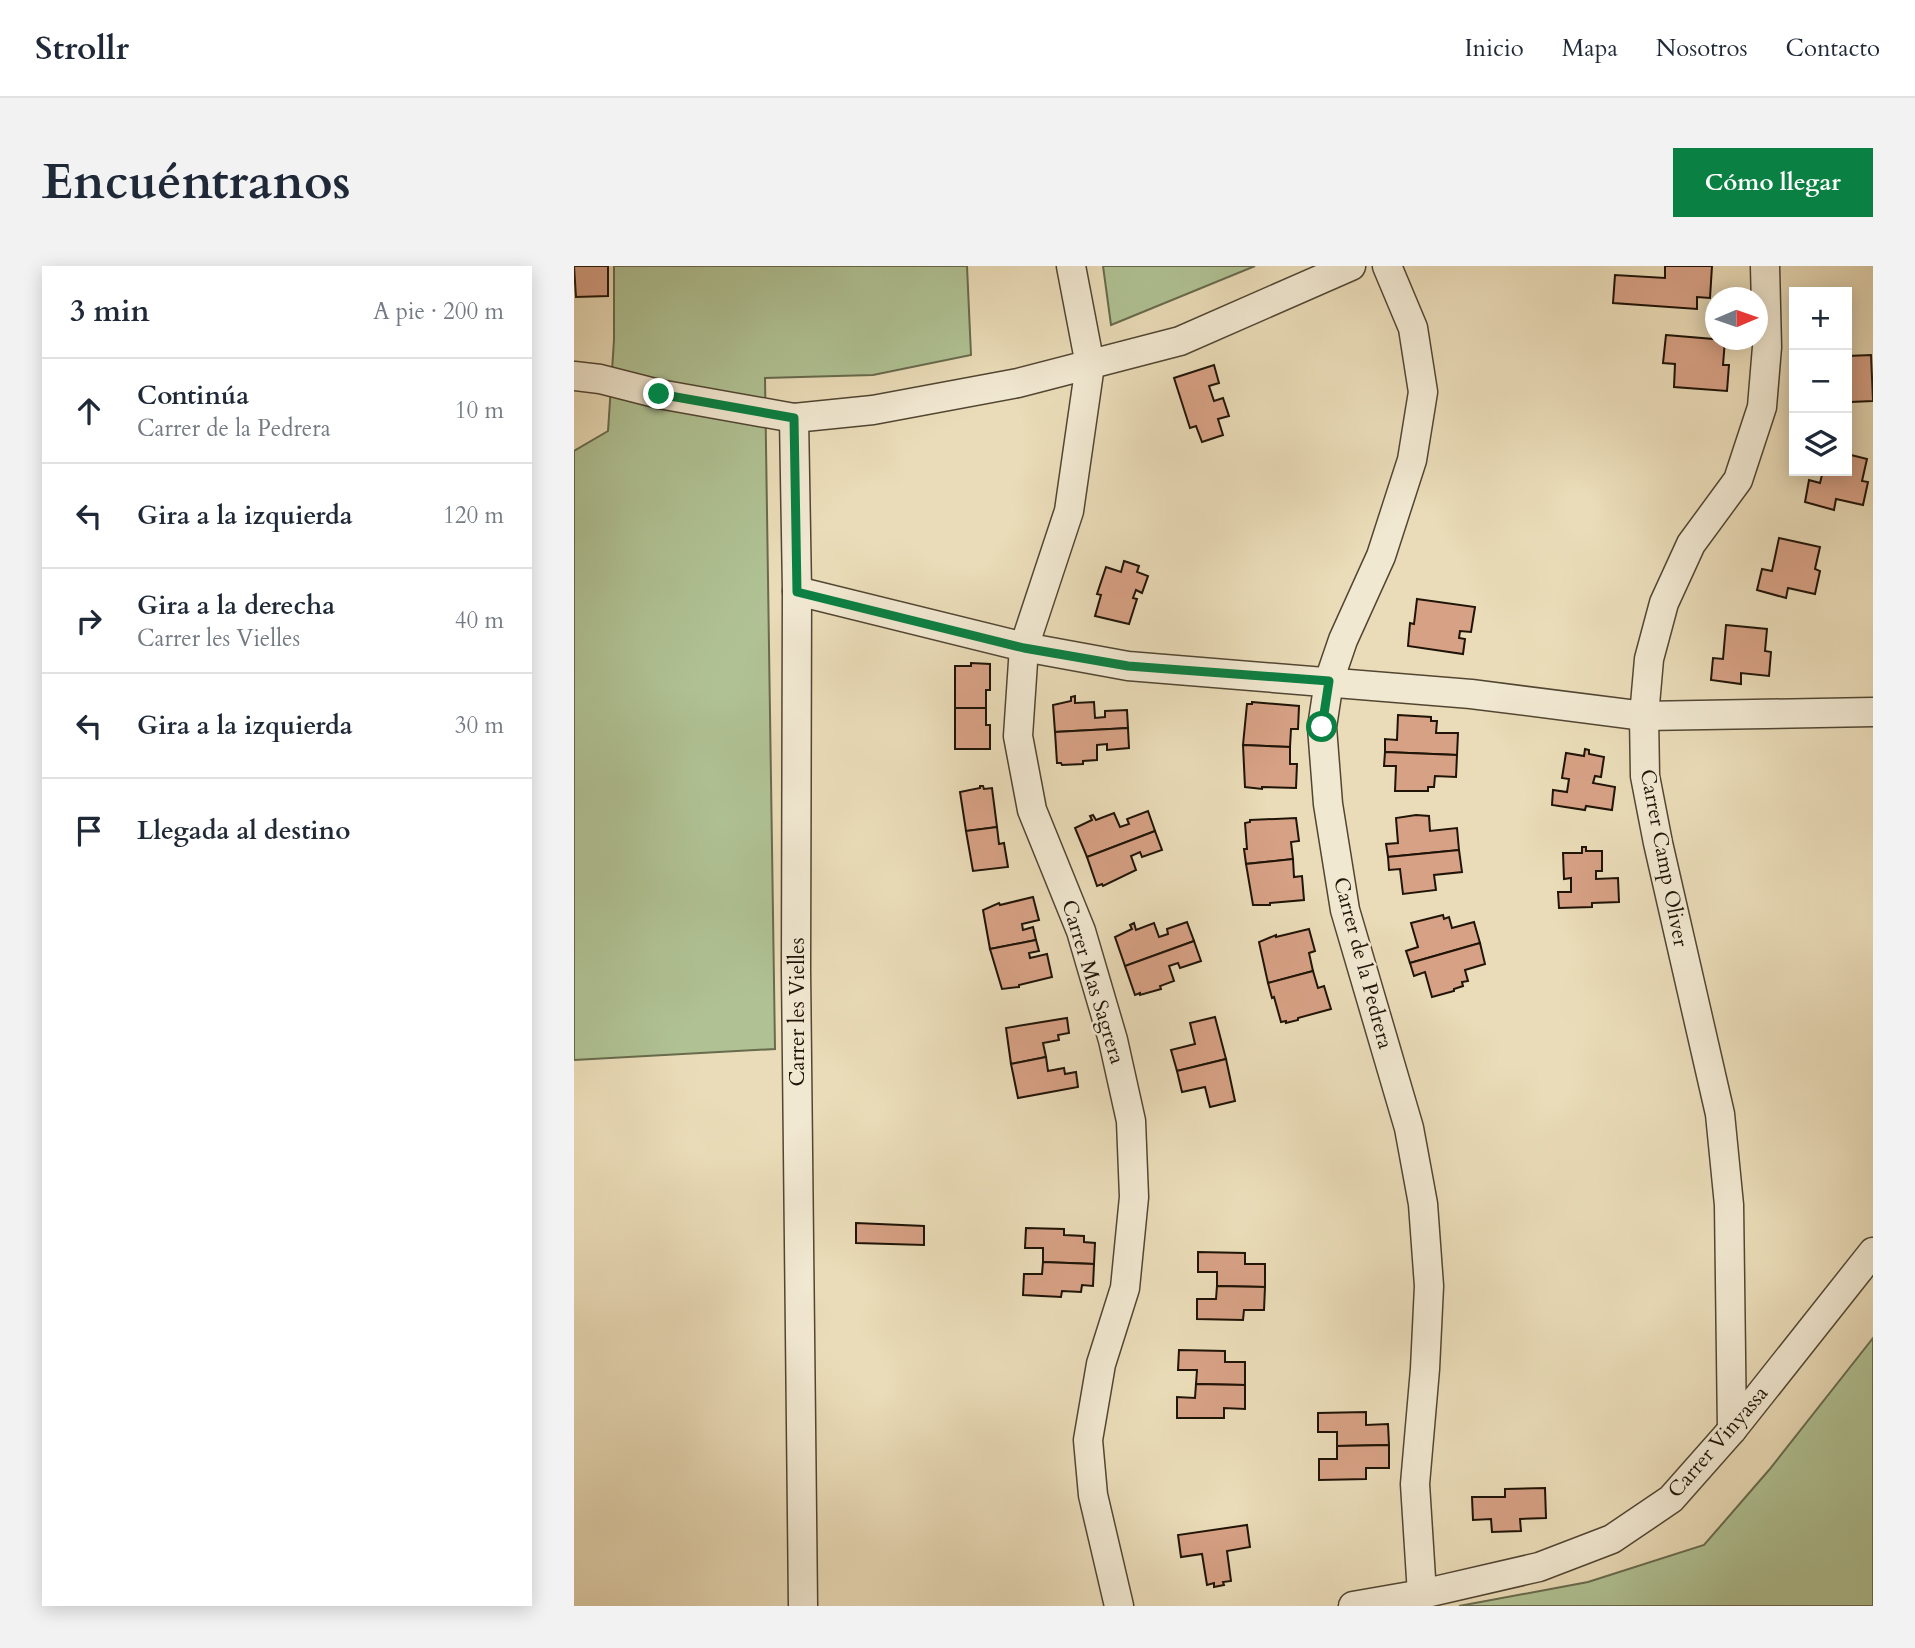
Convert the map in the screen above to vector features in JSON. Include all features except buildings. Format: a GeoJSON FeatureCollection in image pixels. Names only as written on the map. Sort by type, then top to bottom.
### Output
{"type":"FeatureCollection","features":[{"type":"Feature","properties":{"kind":"street","name":"Carrer Mas Sagrera"},"geometry":{"type":"LineString","coordinates":[[1071,266],[1090,365],[1069,511],[1024,648],[1018,736],[1032,810],[1081,931],[1113,1040],[1131,1121],[1134,1197],[1125,1288],[1101,1364],[1088,1440],[1093,1495],[1119,1606]]}},
{"type":"Feature","properties":{"kind":"street"},"geometry":{"type":"LineString","coordinates":[[574,376],[794,418],[886,408],[1018,383],[1180,341],[1351,266]]}},
{"type":"Feature","properties":{"kind":"street","name":"Carrer de la Pedrera"},"geometry":{"type":"LineString","coordinates":[[1387,266],[1413,328],[1423,392],[1412,460],[1381,556],[1343,640],[1329,681],[1322,727],[1328,804],[1345,910],[1409,1128],[1423,1204],[1429,1286],[1415,1484],[1422,1594]]}},
{"type":"Feature","properties":{"kind":"street","name":"Carrer Camp Oliver"},"geometry":{"type":"LineString","coordinates":[[1732,1430],[1729,1205],[1720,1114],[1650,803],[1645,776],[1644,716],[1649,659],[1664,603],[1691,544],[1738,480],[1762,407],[1767,348],[1765,266]]}},
{"type":"Feature","properties":{"kind":"street","name":"Carrer les Vielles"},"geometry":{"type":"LineString","coordinates":[[794,418],[797,592],[796,970],[803,1606]]}},
{"type":"Feature","properties":{"kind":"street"},"geometry":{"type":"LineString","coordinates":[[797,592],[1024,648],[1128,666],[1471,694],[1644,716],[1873,712]]}},
{"type":"Feature","properties":{"kind":"street","name":"Carrer Vinyassa"},"geometry":{"type":"LineString","coordinates":[[1353,1606],[1422,1594],[1539,1567],[1612,1539],[1671,1499],[1732,1430],[1873,1252]]}},
{"type":"Feature","properties":{"kind":"green space"},"geometry":{"type":"Polygon","coordinates":[[[614,266],[967,266],[971,355],[873,375],[765,378],[775,1049],[574,1060],[574,451],[608,431],[614,340],[614,266]]]}},
{"type":"Feature","properties":{"kind":"green space"},"geometry":{"type":"Polygon","coordinates":[[[1103,266],[1255,266],[1111,325],[1103,266]]]}},
{"type":"Feature","properties":{"kind":"green space"},"geometry":{"type":"Polygon","coordinates":[[[1873,1338],[1873,1606],[1459,1606],[1588,1582],[1704,1545],[1769,1470],[1873,1338]]]}},
{"type":"Feature","properties":{"kind":"route"},"geometry":{"type":"LineString","coordinates":[[659,394],[794,418],[797,592],[1024,648],[1128,666],[1329,681],[1322,727]]}}]}
